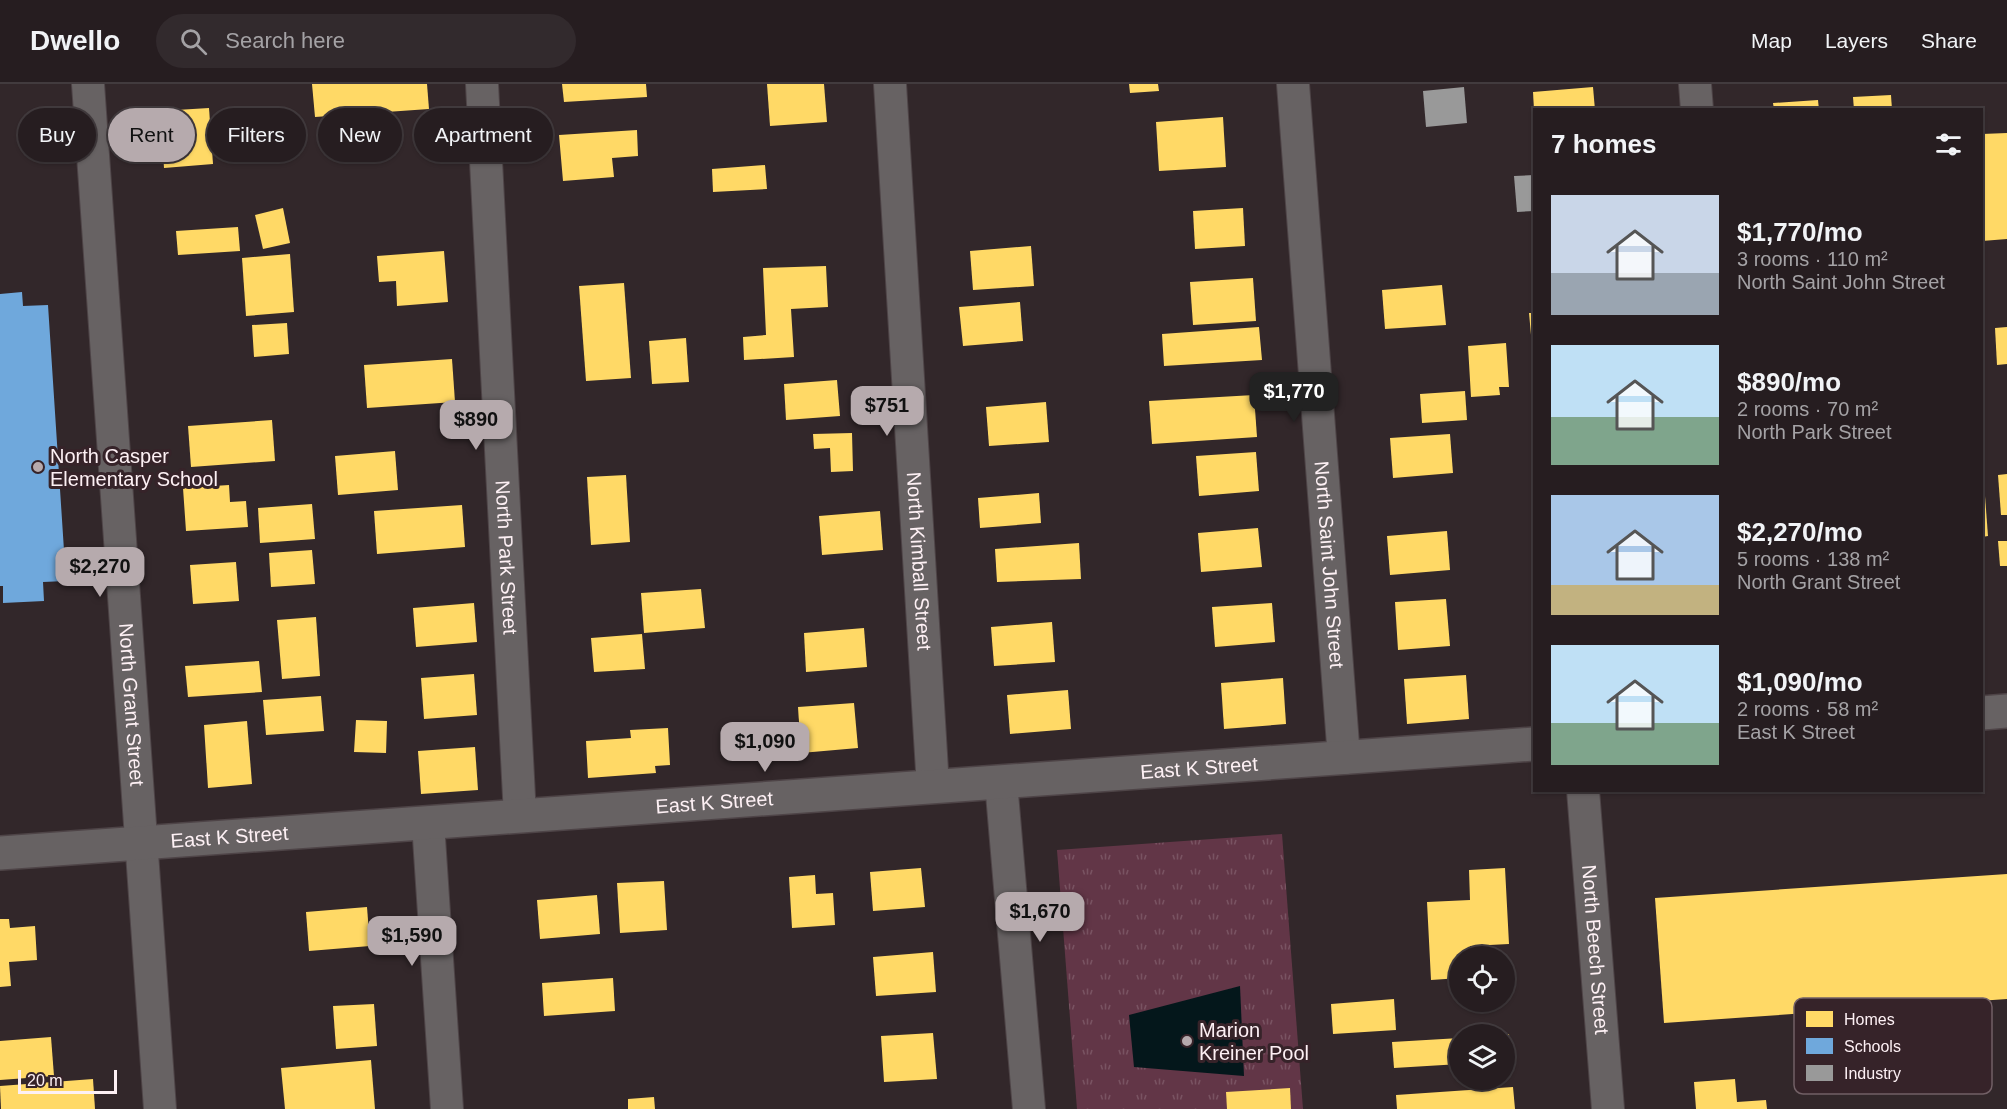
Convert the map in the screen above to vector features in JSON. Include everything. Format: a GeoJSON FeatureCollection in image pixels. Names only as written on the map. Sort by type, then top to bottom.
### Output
{"type":"FeatureCollection","features":[{"type":"Feature","properties":{"kind":"street","name":"North Grant Street"},"geometry":{"type":"LineString","coordinates":[[88,84],[160,1109]]}},
{"type":"Feature","properties":{"kind":"street","name":"North Park Street"},"geometry":{"type":"LineString","coordinates":[[482,84],[520,816]]}},
{"type":"Feature","properties":{"kind":"street","name":"North Kimball Street"},"geometry":{"type":"LineString","coordinates":[[890,84],[933,787]]}},
{"type":"Feature","properties":{"kind":"street","name":"North Saint John Street"},"geometry":{"type":"LineString","coordinates":[[1293,84],[1344,758]]}},
{"type":"Feature","properties":{"kind":"street"},"geometry":{"type":"LineString","coordinates":[[1695,84],[1697,108]]}},
{"type":"Feature","properties":{"kind":"street"},"geometry":{"type":"LineString","coordinates":[[1983,713],[2007,711]]}},
{"type":"Feature","properties":{"kind":"street","name":"East K Street"},"geometry":{"type":"LineString","coordinates":[[0,853],[1533,744]]}},
{"type":"Feature","properties":{"kind":"street"},"geometry":{"type":"LineString","coordinates":[[1001,782],[1029,1109]]}},
{"type":"Feature","properties":{"kind":"street","name":"North Beech Street"},"geometry":{"type":"LineString","coordinates":[[1583,792],[1608,1109]]}},
{"type":"Feature","properties":{"kind":"street"},"geometry":{"type":"LineString","coordinates":[[428,823],[447,1109]]}},
{"type":"Feature","properties":{"kind":"green space","name":"Marion Kreiner Pool"},"geometry":{"type":"Polygon","coordinates":[[[1282,834],[1303,1109],[1077,1109],[1057,850],[1282,834]]]}},
{"type":"Feature","properties":{"kind":"shaded area","name":"Marion Kreiner Pool"},"geometry":{"type":"Polygon","coordinates":[[[1240,986],[1244,1076],[1134,1067],[1129,1015],[1240,986]]]}},
{"type":"Feature","properties":{"kind":"building: Homes"},"geometry":{"type":"Polygon","coordinates":[[[312,84],[427,84],[429,108],[402,111],[402,108],[318,108],[318,117],[315,117],[312,84]]]}},
{"type":"Feature","properties":{"kind":"building: Homes"},"geometry":{"type":"Polygon","coordinates":[[[562,84],[646,84],[647,97],[564,102],[562,84]]]}},
{"type":"Feature","properties":{"kind":"building: Homes"},"geometry":{"type":"Polygon","coordinates":[[[767,84],[824,84],[827,122],[770,126],[767,84]]]}},
{"type":"Feature","properties":{"kind":"building: Homes"},"geometry":{"type":"Polygon","coordinates":[[[1129,84],[1158,84],[1159,91],[1130,93],[1129,84]]]}},
{"type":"Feature","properties":{"kind":"building: Homes"},"geometry":{"type":"Polygon","coordinates":[[[1593,87],[1595,108],[1534,108],[1533,92],[1593,87]]]}},
{"type":"Feature","properties":{"kind":"building: Homes"},"geometry":{"type":"Polygon","coordinates":[[[1891,95],[1892,108],[1854,108],[1853,97],[1891,95]]]}},
{"type":"Feature","properties":{"kind":"building: Homes"},"geometry":{"type":"Polygon","coordinates":[[[1818,100],[1819,108],[1774,108],[1773,103],[1818,100]]]}},
{"type":"Feature","properties":{"kind":"building: Homes"},"geometry":{"type":"Polygon","coordinates":[[[207,108],[207,162],[213,162],[213,164],[164,168],[164,162],[195,162],[195,109],[207,108]]]}},
{"type":"Feature","properties":{"kind":"building: Homes"},"geometry":{"type":"Polygon","coordinates":[[[1223,117],[1226,167],[1159,171],[1156,122],[1223,117]]]}},
{"type":"Feature","properties":{"kind":"building: Homes"},"geometry":{"type":"Polygon","coordinates":[[[637,130],[638,156],[612,158],[614,177],[563,181],[559,135],[637,130]]]}},
{"type":"Feature","properties":{"kind":"building: Homes"},"geometry":{"type":"Polygon","coordinates":[[[2007,133],[2007,239],[1983,241],[1983,197],[1985,196],[1983,134],[2007,133]]]}},
{"type":"Feature","properties":{"kind":"building: Homes"},"geometry":{"type":"Polygon","coordinates":[[[765,165],[767,189],[713,192],[712,169],[765,165]]]}},
{"type":"Feature","properties":{"kind":"building: Homes"},"geometry":{"type":"Polygon","coordinates":[[[283,208],[290,243],[263,249],[255,215],[283,208]]]}},
{"type":"Feature","properties":{"kind":"building: Homes"},"geometry":{"type":"Polygon","coordinates":[[[1243,208],[1245,246],[1195,249],[1193,211],[1243,208]]]}},
{"type":"Feature","properties":{"kind":"building: Homes"},"geometry":{"type":"Polygon","coordinates":[[[238,227],[240,251],[178,255],[176,231],[238,227]]]}},
{"type":"Feature","properties":{"kind":"building: Homes"},"geometry":{"type":"Polygon","coordinates":[[[1031,246],[1034,286],[973,290],[970,251],[1031,246]]]}},
{"type":"Feature","properties":{"kind":"building: Homes"},"geometry":{"type":"Polygon","coordinates":[[[444,251],[448,302],[397,306],[396,281],[379,282],[377,256],[444,251]]]}},
{"type":"Feature","properties":{"kind":"building: Homes"},"geometry":{"type":"Polygon","coordinates":[[[290,254],[294,312],[246,316],[242,258],[290,254]]]}},
{"type":"Feature","properties":{"kind":"building: Homes"},"geometry":{"type":"Polygon","coordinates":[[[826,266],[828,307],[791,309],[794,357],[744,360],[743,337],[766,335],[763,268],[826,266]]]}},
{"type":"Feature","properties":{"kind":"building: Homes"},"geometry":{"type":"Polygon","coordinates":[[[1253,278],[1256,321],[1193,325],[1190,282],[1253,278]]]}},
{"type":"Feature","properties":{"kind":"building: Homes"},"geometry":{"type":"Polygon","coordinates":[[[624,283],[631,378],[586,381],[579,286],[624,283]]]}},
{"type":"Feature","properties":{"kind":"building: Homes"},"geometry":{"type":"Polygon","coordinates":[[[1442,285],[1446,325],[1385,329],[1382,290],[1442,285]]]}},
{"type":"Feature","properties":{"kind":"building: Homes"},"geometry":{"type":"Polygon","coordinates":[[[1020,302],[1023,341],[963,346],[959,307],[1020,302]]]}},
{"type":"Feature","properties":{"kind":"building: Homes"},"geometry":{"type":"Polygon","coordinates":[[[1529,313],[1533,313],[1533,335],[1531,335],[1529,313]]]}},
{"type":"Feature","properties":{"kind":"building: Homes"},"geometry":{"type":"Polygon","coordinates":[[[287,323],[289,354],[254,357],[252,325],[287,323]]]}},
{"type":"Feature","properties":{"kind":"building: Homes"},"geometry":{"type":"Polygon","coordinates":[[[1259,327],[1262,360],[1164,366],[1162,334],[1259,327]]]}},
{"type":"Feature","properties":{"kind":"building: Homes"},"geometry":{"type":"Polygon","coordinates":[[[2007,327],[2007,364],[1997,365],[1995,328],[2007,327]]]}},
{"type":"Feature","properties":{"kind":"building: Homes"},"geometry":{"type":"Polygon","coordinates":[[[686,338],[689,382],[652,384],[649,341],[686,338]]]}},
{"type":"Feature","properties":{"kind":"building: Homes"},"geometry":{"type":"Polygon","coordinates":[[[1506,343],[1509,387],[1499,387],[1500,395],[1471,397],[1468,346],[1506,343]]]}},
{"type":"Feature","properties":{"kind":"building: Homes"},"geometry":{"type":"Polygon","coordinates":[[[452,359],[455,402],[367,408],[364,365],[452,359]]]}},
{"type":"Feature","properties":{"kind":"building: Homes"},"geometry":{"type":"Polygon","coordinates":[[[837,380],[840,416],[786,420],[784,384],[837,380]]]}},
{"type":"Feature","properties":{"kind":"building: Homes"},"geometry":{"type":"Polygon","coordinates":[[[1465,391],[1467,420],[1422,423],[1420,394],[1465,391]]]}},
{"type":"Feature","properties":{"kind":"building: Homes"},"geometry":{"type":"Polygon","coordinates":[[[1254,395],[1257,437],[1152,444],[1149,401],[1254,395]]]}},
{"type":"Feature","properties":{"kind":"building: Homes"},"geometry":{"type":"Polygon","coordinates":[[[1046,402],[1049,442],[989,446],[986,407],[1046,402]]]}},
{"type":"Feature","properties":{"kind":"building: Homes"},"geometry":{"type":"Polygon","coordinates":[[[272,420],[275,461],[191,467],[188,426],[272,420]]]}},
{"type":"Feature","properties":{"kind":"building: Homes"},"geometry":{"type":"Polygon","coordinates":[[[852,433],[853,471],[831,472],[830,448],[814,449],[813,434],[852,433]]]}},
{"type":"Feature","properties":{"kind":"building: Homes"},"geometry":{"type":"Polygon","coordinates":[[[1450,434],[1453,473],[1393,478],[1390,438],[1450,434]]]}},
{"type":"Feature","properties":{"kind":"building: Homes"},"geometry":{"type":"Polygon","coordinates":[[[395,451],[398,490],[338,495],[335,456],[395,451]]]}},
{"type":"Feature","properties":{"kind":"building: Homes"},"geometry":{"type":"Polygon","coordinates":[[[1256,452],[1259,491],[1199,496],[1196,456],[1256,452]]]}},
{"type":"Feature","properties":{"kind":"building: Homes"},"geometry":{"type":"Polygon","coordinates":[[[2007,474],[2007,515],[2001,515],[1998,475],[2007,474]]]}},
{"type":"Feature","properties":{"kind":"building: Homes"},"geometry":{"type":"Polygon","coordinates":[[[626,475],[630,542],[591,545],[587,477],[626,475]]]}},
{"type":"Feature","properties":{"kind":"building: Homes"},"geometry":{"type":"Polygon","coordinates":[[[229,485],[230,502],[246,501],[248,527],[186,531],[183,488],[229,485]]]}},
{"type":"Feature","properties":{"kind":"building: Homes"},"geometry":{"type":"Polygon","coordinates":[[[1039,493],[1041,523],[980,528],[978,498],[1039,493]]]}},
{"type":"Feature","properties":{"kind":"building: Homes"},"geometry":{"type":"Polygon","coordinates":[[[1983,496],[1985,496],[1988,536],[1983,537],[1983,496]]]}},
{"type":"Feature","properties":{"kind":"building: Homes"},"geometry":{"type":"Polygon","coordinates":[[[312,504],[315,539],[260,543],[258,508],[312,504]]]}},
{"type":"Feature","properties":{"kind":"building: Homes"},"geometry":{"type":"Polygon","coordinates":[[[462,505],[465,547],[377,554],[374,511],[462,505]]]}},
{"type":"Feature","properties":{"kind":"building: Homes"},"geometry":{"type":"Polygon","coordinates":[[[880,511],[883,550],[822,555],[819,516],[880,511]]]}},
{"type":"Feature","properties":{"kind":"building: Homes"},"geometry":{"type":"Polygon","coordinates":[[[1258,528],[1262,567],[1201,572],[1198,533],[1258,528]]]}},
{"type":"Feature","properties":{"kind":"building: Homes"},"geometry":{"type":"Polygon","coordinates":[[[1447,531],[1450,570],[1390,575],[1387,536],[1447,531]]]}},
{"type":"Feature","properties":{"kind":"building: Homes"},"geometry":{"type":"Polygon","coordinates":[[[1998,541],[2007,541],[2007,566],[2000,566],[1998,541]]]}},
{"type":"Feature","properties":{"kind":"building: Homes"},"geometry":{"type":"Polygon","coordinates":[[[1079,543],[1081,579],[997,582],[995,549],[1079,543]]]}},
{"type":"Feature","properties":{"kind":"building: Homes"},"geometry":{"type":"Polygon","coordinates":[[[312,550],[315,584],[271,587],[269,553],[312,550]]]}},
{"type":"Feature","properties":{"kind":"building: Homes"},"geometry":{"type":"Polygon","coordinates":[[[236,562],[239,601],[193,604],[190,565],[236,562]]]}},
{"type":"Feature","properties":{"kind":"building: Homes"},"geometry":{"type":"Polygon","coordinates":[[[701,589],[705,628],[644,633],[641,593],[701,589]]]}},
{"type":"Feature","properties":{"kind":"building: Homes"},"geometry":{"type":"Polygon","coordinates":[[[1446,599],[1450,646],[1398,650],[1395,602],[1446,599]]]}},
{"type":"Feature","properties":{"kind":"building: Homes"},"geometry":{"type":"Polygon","coordinates":[[[474,603],[477,642],[416,647],[413,608],[474,603]]]}},
{"type":"Feature","properties":{"kind":"building: Homes"},"geometry":{"type":"Polygon","coordinates":[[[1272,603],[1275,642],[1215,647],[1212,607],[1272,603]]]}},
{"type":"Feature","properties":{"kind":"building: Homes"},"geometry":{"type":"Polygon","coordinates":[[[316,617],[320,676],[282,679],[277,620],[316,617]]]}},
{"type":"Feature","properties":{"kind":"building: Homes"},"geometry":{"type":"Polygon","coordinates":[[[1052,622],[1055,662],[994,666],[991,627],[1052,622]]]}},
{"type":"Feature","properties":{"kind":"building: Homes"},"geometry":{"type":"Polygon","coordinates":[[[864,628],[867,667],[806,672],[804,633],[864,628]]]}},
{"type":"Feature","properties":{"kind":"building: Homes"},"geometry":{"type":"Polygon","coordinates":[[[642,634],[645,669],[594,672],[591,638],[642,634]]]}},
{"type":"Feature","properties":{"kind":"building: Homes"},"geometry":{"type":"Polygon","coordinates":[[[259,661],[262,692],[188,697],[185,666],[259,661]]]}},
{"type":"Feature","properties":{"kind":"building: Homes"},"geometry":{"type":"Polygon","coordinates":[[[474,674],[477,715],[424,719],[421,678],[474,674]]]}},
{"type":"Feature","properties":{"kind":"building: Homes"},"geometry":{"type":"Polygon","coordinates":[[[1466,675],[1469,719],[1407,724],[1404,679],[1466,675]]]}},
{"type":"Feature","properties":{"kind":"building: Homes"},"geometry":{"type":"Polygon","coordinates":[[[1283,678],[1286,724],[1224,729],[1221,683],[1283,678]]]}},
{"type":"Feature","properties":{"kind":"building: Homes"},"geometry":{"type":"Polygon","coordinates":[[[1068,690],[1071,729],[1010,734],[1007,695],[1068,690]]]}},
{"type":"Feature","properties":{"kind":"building: Homes"},"geometry":{"type":"Polygon","coordinates":[[[321,696],[324,731],[266,735],[263,700],[321,696]]]}},
{"type":"Feature","properties":{"kind":"building: Homes"},"geometry":{"type":"Polygon","coordinates":[[[854,703],[858,748],[801,753],[798,707],[854,703]]]}},
{"type":"Feature","properties":{"kind":"building: Homes"},"geometry":{"type":"Polygon","coordinates":[[[356,720],[387,721],[386,753],[354,752],[356,720]]]}},
{"type":"Feature","properties":{"kind":"building: Homes"},"geometry":{"type":"Polygon","coordinates":[[[247,721],[252,784],[208,788],[204,725],[247,721]]]}},
{"type":"Feature","properties":{"kind":"building: Homes"},"geometry":{"type":"Polygon","coordinates":[[[668,728],[670,765],[655,766],[656,773],[588,778],[586,741],[631,738],[630,730],[668,728]]]}},
{"type":"Feature","properties":{"kind":"building: Homes"},"geometry":{"type":"Polygon","coordinates":[[[475,747],[478,790],[421,794],[418,751],[475,747]]]}},
{"type":"Feature","properties":{"kind":"building: Homes"},"geometry":{"type":"Polygon","coordinates":[[[921,868],[925,907],[873,911],[870,872],[921,868]]]}},
{"type":"Feature","properties":{"kind":"building: Homes"},"geometry":{"type":"Polygon","coordinates":[[[1505,868],[1509,944],[1449,946],[1449,979],[1431,980],[1427,902],[1470,900],[1469,870],[1505,868]]]}},
{"type":"Feature","properties":{"kind":"building: Homes"},"geometry":{"type":"Polygon","coordinates":[[[2007,874],[2007,999],[1794,998],[1794,1014],[1664,1023],[1655,898],[2007,874]]]}},
{"type":"Feature","properties":{"kind":"building: Homes"},"geometry":{"type":"Polygon","coordinates":[[[815,875],[816,894],[833,893],[835,925],[792,928],[789,877],[815,875]]]}},
{"type":"Feature","properties":{"kind":"building: Homes"},"geometry":{"type":"Polygon","coordinates":[[[664,881],[667,930],[620,933],[617,883],[664,881]]]}},
{"type":"Feature","properties":{"kind":"building: Homes"},"geometry":{"type":"Polygon","coordinates":[[[597,895],[600,934],[540,939],[537,900],[597,895]]]}},
{"type":"Feature","properties":{"kind":"building: Homes"},"geometry":{"type":"Polygon","coordinates":[[[367,907],[370,946],[309,951],[306,912],[367,907]]]}},
{"type":"Feature","properties":{"kind":"building: Homes"},"geometry":{"type":"Polygon","coordinates":[[[0,919],[9,919],[10,928],[35,926],[37,960],[9,962],[11,986],[0,987],[0,919]]]}},
{"type":"Feature","properties":{"kind":"building: Homes"},"geometry":{"type":"Polygon","coordinates":[[[933,952],[936,992],[876,996],[873,957],[933,952]]]}},
{"type":"Feature","properties":{"kind":"building: Homes"},"geometry":{"type":"Polygon","coordinates":[[[613,978],[615,1011],[544,1016],[542,983],[613,978]]]}},
{"type":"Feature","properties":{"kind":"building: Homes"},"geometry":{"type":"Polygon","coordinates":[[[1394,999],[1396,1030],[1333,1034],[1331,1004],[1394,999]]]}},
{"type":"Feature","properties":{"kind":"building: Homes"},"geometry":{"type":"Polygon","coordinates":[[[374,1004],[377,1046],[336,1049],[333,1006],[374,1004]]]}},
{"type":"Feature","properties":{"kind":"building: Homes"},"geometry":{"type":"Polygon","coordinates":[[[933,1033],[937,1079],[884,1082],[881,1036],[933,1033]]]}},
{"type":"Feature","properties":{"kind":"building: Homes"},"geometry":{"type":"Polygon","coordinates":[[[51,1037],[54,1076],[0,1080],[0,1041],[51,1037]]]}},
{"type":"Feature","properties":{"kind":"building: Homes"},"geometry":{"type":"Polygon","coordinates":[[[1449,1039],[1449,1065],[1394,1068],[1392,1042],[1449,1039]]]}},
{"type":"Feature","properties":{"kind":"building: Homes"},"geometry":{"type":"Polygon","coordinates":[[[371,1060],[375,1109],[285,1109],[281,1068],[371,1060]]]}},
{"type":"Feature","properties":{"kind":"building: Homes"},"geometry":{"type":"Polygon","coordinates":[[[93,1079],[95,1109],[1,1109],[0,1086],[93,1079]]]}},
{"type":"Feature","properties":{"kind":"building: Homes"},"geometry":{"type":"Polygon","coordinates":[[[1735,1079],[1737,1102],[1766,1100],[1767,1109],[1696,1109],[1694,1082],[1735,1079]]]}},
{"type":"Feature","properties":{"kind":"building: Homes"},"geometry":{"type":"Polygon","coordinates":[[[1290,1088],[1291,1109],[1227,1109],[1226,1092],[1290,1088]]]}},
{"type":"Feature","properties":{"kind":"building: Homes"},"geometry":{"type":"Polygon","coordinates":[[[1469,1090],[1513,1090],[1515,1109],[1397,1109],[1396,1095],[1469,1090]]]}},
{"type":"Feature","properties":{"kind":"building: Homes"},"geometry":{"type":"Polygon","coordinates":[[[654,1097],[655,1109],[628,1109],[628,1099],[654,1097]]]}},
{"type":"Feature","properties":{"kind":"building: Schools"},"geometry":{"type":"Polygon","coordinates":[[[22,292],[23,306],[48,305],[66,581],[43,582],[44,601],[3,603],[3,586],[0,586],[0,294],[22,292]]]}},
{"type":"Feature","properties":{"kind":"building: Industry"},"geometry":{"type":"Polygon","coordinates":[[[1464,87],[1467,123],[1426,127],[1423,91],[1464,87]]]}},
{"type":"Feature","properties":{"kind":"building: Industry"},"geometry":{"type":"Polygon","coordinates":[[[1533,175],[1533,211],[1517,212],[1514,176],[1533,175]]]}},
{"type":"Feature","properties":{"kind":"place","name":"North Casper Elementary School"},"geometry":{"type":"Point","coordinates":[38,467]}},
{"type":"Feature","properties":{"kind":"place","name":"Marion Kreiner Pool"},"geometry":{"type":"Point","coordinates":[1187,1041]}}]}
